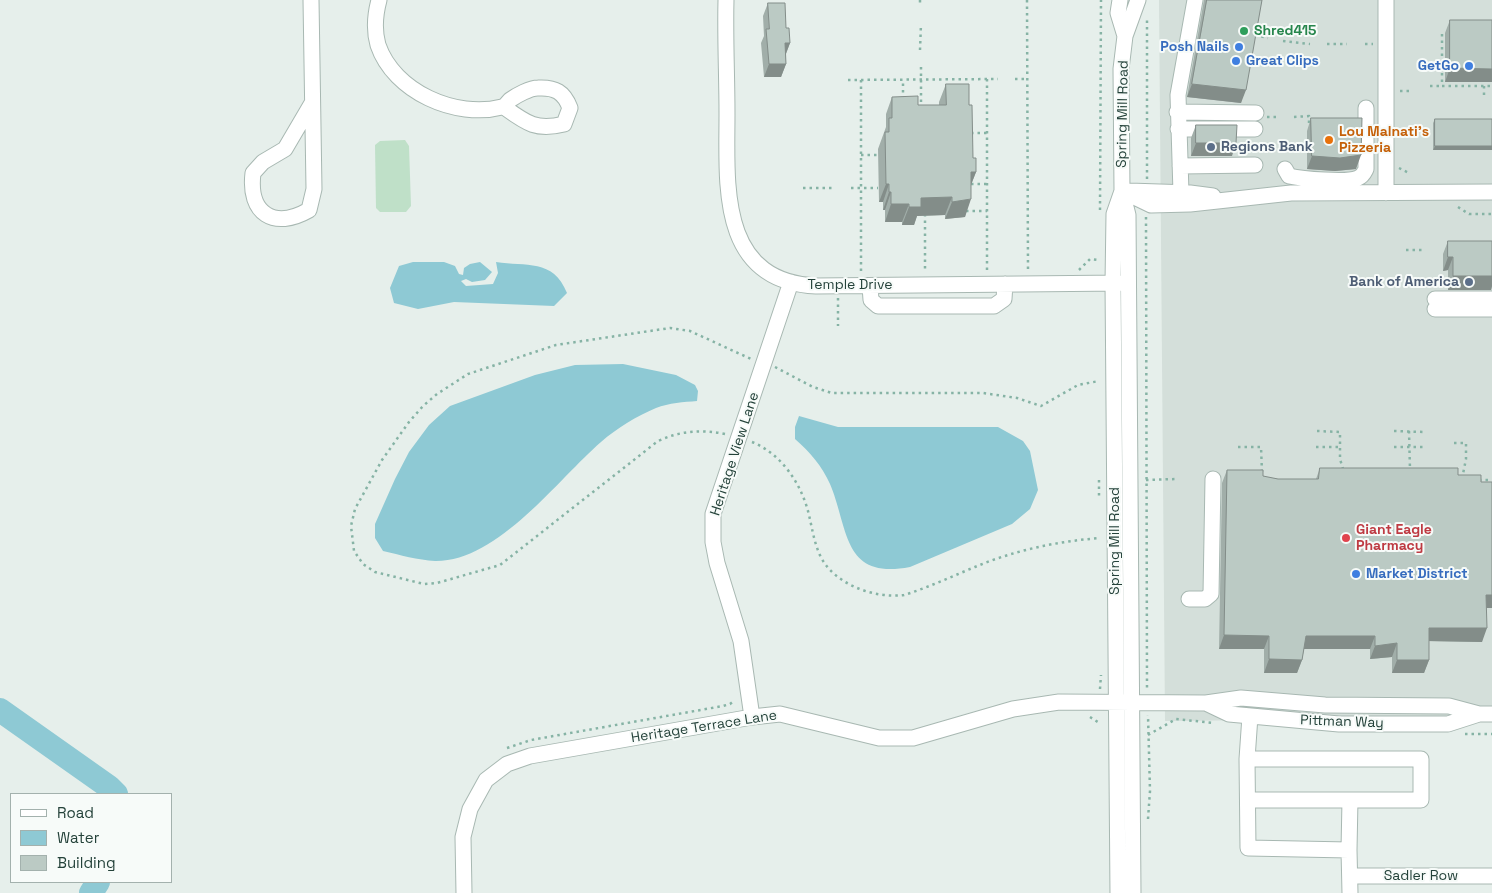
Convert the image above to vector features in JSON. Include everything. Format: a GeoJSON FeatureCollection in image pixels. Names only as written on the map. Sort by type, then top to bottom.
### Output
{"type":"FeatureCollection","features":[{"type":"Feature","properties":{"kind":"street"},"geometry":{"type":"LineString","coordinates":[[311,0],[314,189],[309,210],[287,220],[274,219],[260,211],[254,200],[253,173],[263,162],[285,149],[312,103]]}},
{"type":"Feature","properties":{"kind":"street"},"geometry":{"type":"LineString","coordinates":[[378,0],[375,30],[379,47],[398,75],[411,88],[442,106],[464,110],[504,107]]}},
{"type":"Feature","properties":{"kind":"street","name":"Temple Drive"},"geometry":{"type":"LineString","coordinates":[[726,0],[727,178],[731,216],[737,232],[755,261],[767,271],[791,282],[816,286],[870,279],[1005,284],[1129,283]]}},
{"type":"Feature","properties":{"kind":"street","name":"Spring Mill Road"},"geometry":{"type":"LineString","coordinates":[[1120,0],[1118,13],[1125,36]]}},
{"type":"Feature","properties":{"kind":"street","name":"Spring Mill Road"},"geometry":{"type":"LineString","coordinates":[[1133,893],[1129,283],[1128,215],[1122,191],[1122,69],[1125,36],[1138,0]]}},
{"type":"Feature","properties":{"kind":"street"},"geometry":{"type":"LineString","coordinates":[[1180,193],[1178,95],[1196,0]]}},
{"type":"Feature","properties":{"kind":"street"},"geometry":{"type":"LineString","coordinates":[[1386,0],[1386,194]]}},
{"type":"Feature","properties":{"kind":"street"},"geometry":{"type":"LineString","coordinates":[[1285,169],[1289,176],[1305,179],[1354,179],[1363,175],[1366,169],[1366,108]]}},
{"type":"Feature","properties":{"kind":"street"},"geometry":{"type":"LineString","coordinates":[[1177,112],[1261,115]]}},
{"type":"Feature","properties":{"kind":"street"},"geometry":{"type":"LineString","coordinates":[[1178,129],[1255,129]]}},
{"type":"Feature","properties":{"kind":"street"},"geometry":{"type":"LineString","coordinates":[[1180,166],[1255,165]]}},
{"type":"Feature","properties":{"kind":"street"},"geometry":{"type":"LineString","coordinates":[[1122,191],[1151,205],[1263,198],[1291,193],[1490,194]]}},
{"type":"Feature","properties":{"kind":"street"},"geometry":{"type":"LineString","coordinates":[[1122,191],[1180,193],[1230,199]]}},
{"type":"Feature","properties":{"kind":"street","name":"Spring Mill Road"},"geometry":{"type":"LineString","coordinates":[[1118,893],[1113,283],[1114,214],[1122,191]]}},
{"type":"Feature","properties":{"kind":"street"},"geometry":{"type":"LineString","coordinates":[[870,279],[871,300],[878,306],[994,306],[1004,299],[1005,284]]}},
{"type":"Feature","properties":{"kind":"street","name":"Heritage View Lane"},"geometry":{"type":"LineString","coordinates":[[752,717],[741,641],[717,563],[714,542],[714,514],[734,436],[758,361],[791,282]]}},
{"type":"Feature","properties":{"kind":"street"},"geometry":{"type":"LineString","coordinates":[[1492,299],[1435,304],[1492,310]]}},
{"type":"Feature","properties":{"kind":"street"},"geometry":{"type":"LineString","coordinates":[[1189,599],[1205,598],[1212,594],[1213,479]]}},
{"type":"Feature","properties":{"kind":"street","name":"Pittman Way"},"geometry":{"type":"LineString","coordinates":[[1132,702],[1206,703],[1241,698],[1325,706],[1449,706],[1486,714]]}},
{"type":"Feature","properties":{"kind":"street","name":"Heritage Terrace Lane"},"geometry":{"type":"LineString","coordinates":[[464,893],[464,837],[470,809],[486,780],[507,764],[530,756],[752,717],[780,714],[879,738],[913,738],[1028,706],[1059,702],[1132,702]]}},
{"type":"Feature","properties":{"kind":"street","name":"Pittman Way"},"geometry":{"type":"LineString","coordinates":[[1206,703],[1230,714],[1339,724],[1448,724],[1486,714]]}},
{"type":"Feature","properties":{"kind":"street"},"geometry":{"type":"LineString","coordinates":[[1250,716],[1247,759],[1248,848],[1349,850]]}},
{"type":"Feature","properties":{"kind":"street"},"geometry":{"type":"LineString","coordinates":[[1247,759],[1421,759],[1421,800],[1248,800]]}},
{"type":"Feature","properties":{"kind":"street"},"geometry":{"type":"LineString","coordinates":[[1350,800],[1350,893]]}},
{"type":"Feature","properties":{"kind":"street","name":"Sadler Row"},"geometry":{"type":"LineString","coordinates":[[1350,876],[1492,876]]}},
{"type":"Feature","properties":{"kind":"path"},"geometry":{"type":"LineString","coordinates":[[920,0],[920,6]]}},
{"type":"Feature","properties":{"kind":"path"},"geometry":{"type":"LineString","coordinates":[[1027,0],[1028,272]]}},
{"type":"Feature","properties":{"kind":"path"},"geometry":{"type":"LineString","coordinates":[[1147,15],[1147,177]]}},
{"type":"Feature","properties":{"kind":"path"},"geometry":{"type":"LineString","coordinates":[[920,50],[921,24]]}},
{"type":"Feature","properties":{"kind":"path"},"geometry":{"type":"LineString","coordinates":[[1442,34],[1442,86]]}},
{"type":"Feature","properties":{"kind":"path"},"geometry":{"type":"LineString","coordinates":[[1255,35],[1268,38]]}},
{"type":"Feature","properties":{"kind":"path"},"geometry":{"type":"LineString","coordinates":[[1283,41],[1310,44]]}},
{"type":"Feature","properties":{"kind":"path"},"geometry":{"type":"LineString","coordinates":[[1328,44],[1347,44]]}},
{"type":"Feature","properties":{"kind":"path"},"geometry":{"type":"LineString","coordinates":[[1430,64],[1442,64]]}},
{"type":"Feature","properties":{"kind":"path"},"geometry":{"type":"LineString","coordinates":[[921,68],[921,114]]}},
{"type":"Feature","properties":{"kind":"path"},"geometry":{"type":"LineString","coordinates":[[978,272],[989,272],[987,79]]}},
{"type":"Feature","properties":{"kind":"path"},"geometry":{"type":"LineString","coordinates":[[848,80],[998,79]]}},
{"type":"Feature","properties":{"kind":"path"},"geometry":{"type":"LineString","coordinates":[[1015,79],[1027,79]]}},
{"type":"Feature","properties":{"kind":"path"},"geometry":{"type":"LineString","coordinates":[[861,80],[862,273]]}},
{"type":"Feature","properties":{"kind":"path"},"geometry":{"type":"LineString","coordinates":[[903,80],[903,108]]}},
{"type":"Feature","properties":{"kind":"path"},"geometry":{"type":"LineString","coordinates":[[1430,86],[1492,86]]}},
{"type":"Feature","properties":{"kind":"path"},"geometry":{"type":"LineString","coordinates":[[1484,86],[1484,99]]}},
{"type":"Feature","properties":{"kind":"path"},"geometry":{"type":"LineString","coordinates":[[1398,91],[1411,91]]}},
{"type":"Feature","properties":{"kind":"path"},"geometry":{"type":"LineString","coordinates":[[1261,115],[1276,117]]}},
{"type":"Feature","properties":{"kind":"path"},"geometry":{"type":"LineString","coordinates":[[1294,116],[1309,116],[1309,130],[1316,130]]}},
{"type":"Feature","properties":{"kind":"path"},"geometry":{"type":"LineString","coordinates":[[967,133],[987,133]]}},
{"type":"Feature","properties":{"kind":"path"},"geometry":{"type":"LineString","coordinates":[[861,155],[877,155]]}},
{"type":"Feature","properties":{"kind":"path"},"geometry":{"type":"LineString","coordinates":[[971,184],[987,184]]}},
{"type":"Feature","properties":{"kind":"path"},"geometry":{"type":"LineString","coordinates":[[804,188],[832,188]]}},
{"type":"Feature","properties":{"kind":"path"},"geometry":{"type":"LineString","coordinates":[[850,188],[878,188]]}},
{"type":"Feature","properties":{"kind":"path"},"geometry":{"type":"LineString","coordinates":[[1451,206],[1457,206],[1469,214],[1492,214]]}},
{"type":"Feature","properties":{"kind":"path"},"geometry":{"type":"LineString","coordinates":[[966,211],[987,211]]}},
{"type":"Feature","properties":{"kind":"path"},"geometry":{"type":"LineString","coordinates":[[925,214],[925,272]]}},
{"type":"Feature","properties":{"kind":"path"},"geometry":{"type":"LineString","coordinates":[[1146,218],[1148,297],[1146,480],[1148,735],[1176,719],[1222,724]]}},
{"type":"Feature","properties":{"kind":"path"},"geometry":{"type":"LineString","coordinates":[[1406,250],[1425,250]]}},
{"type":"Feature","properties":{"kind":"path"},"geometry":{"type":"LineString","coordinates":[[916,272],[934,272]]}},
{"type":"Feature","properties":{"kind":"path"},"geometry":{"type":"LineString","coordinates":[[853,273],[862,273],[870,279]]}},
{"type":"Feature","properties":{"kind":"path"},"geometry":{"type":"LineString","coordinates":[[838,294],[838,326]]}},
{"type":"Feature","properties":{"kind":"path"},"geometry":{"type":"LineString","coordinates":[[1099,381],[1078,386],[1041,406],[1017,398],[983,393],[832,393],[813,387],[786,372],[690,331],[670,328],[556,345],[528,352],[468,374],[437,394],[409,422],[360,498],[351,526],[354,551],[363,564],[374,572],[424,584],[437,583],[500,565],[658,441],[675,434],[713,431],[734,436],[768,452],[788,470],[804,498],[820,555],[843,579],[867,592],[895,596],[904,595],[991,560],[1069,541],[1100,538]]}},
{"type":"Feature","properties":{"kind":"path"},"geometry":{"type":"LineString","coordinates":[[749,368],[758,361]]}},
{"type":"Feature","properties":{"kind":"path"},"geometry":{"type":"LineString","coordinates":[[1394,432],[1408,430],[1425,432]]}},
{"type":"Feature","properties":{"kind":"path"},"geometry":{"type":"LineString","coordinates":[[1408,430],[1410,474]]}},
{"type":"Feature","properties":{"kind":"path"},"geometry":{"type":"LineString","coordinates":[[1316,432],[1340,432],[1340,459],[1344,473]]}},
{"type":"Feature","properties":{"kind":"path"},"geometry":{"type":"LineString","coordinates":[[724,443],[734,436]]}},
{"type":"Feature","properties":{"kind":"path"},"geometry":{"type":"LineString","coordinates":[[1454,442],[1466,443],[1466,459],[1462,480]]}},
{"type":"Feature","properties":{"kind":"path"},"geometry":{"type":"LineString","coordinates":[[1238,447],[1262,447],[1262,480]]}},
{"type":"Feature","properties":{"kind":"path"},"geometry":{"type":"LineString","coordinates":[[1316,447],[1340,447]]}},
{"type":"Feature","properties":{"kind":"path"},"geometry":{"type":"LineString","coordinates":[[1394,447],[1425,447]]}},
{"type":"Feature","properties":{"kind":"path"},"geometry":{"type":"LineString","coordinates":[[1146,480],[1177,479]]}},
{"type":"Feature","properties":{"kind":"path"},"geometry":{"type":"LineString","coordinates":[[1453,480],[1469,480]]}},
{"type":"Feature","properties":{"kind":"path"},"geometry":{"type":"LineString","coordinates":[[1477,480],[1492,480]]}},
{"type":"Feature","properties":{"kind":"path"},"geometry":{"type":"LineString","coordinates":[[503,750],[524,741],[730,704],[734,702],[737,693]]}},
{"type":"Feature","properties":{"kind":"path"},"geometry":{"type":"LineString","coordinates":[[1086,714],[1101,724]]}},
{"type":"Feature","properties":{"kind":"shaded area"},"geometry":{"type":"Polygon","coordinates":[[[1159,0],[1492,0],[1492,718],[1165,721],[1159,0]]]}},
{"type":"Feature","properties":{"kind":"green space"},"geometry":{"type":"Polygon","coordinates":[[[405,140],[409,146],[411,206],[406,212],[380,212],[376,208],[375,145],[380,141],[405,140]]]}},
{"type":"Feature","properties":{"kind":"water"},"geometry":{"type":"Polygon","coordinates":[[[413,262],[444,262],[455,266],[459,274],[463,275],[464,268],[470,264],[480,262],[492,272],[485,280],[472,282],[466,279],[461,281],[466,286],[493,284],[498,273],[496,262],[537,266],[554,274],[567,293],[554,306],[454,302],[418,309],[394,303],[390,288],[399,266],[413,262]]]}},
{"type":"Feature","properties":{"kind":"water"},"geometry":{"type":"Polygon","coordinates":[[[623,364],[676,375],[695,385],[698,391],[697,401],[656,408],[620,427],[584,458],[526,516],[504,534],[481,548],[458,558],[435,561],[383,551],[375,538],[375,524],[395,479],[409,452],[429,425],[450,406],[535,375],[575,365],[623,364]]]}},
{"type":"Feature","properties":{"kind":"water"},"geometry":{"type":"Polygon","coordinates":[[[799,416],[838,427],[998,427],[1023,441],[1030,451],[1038,490],[1030,509],[1012,524],[910,567],[888,569],[871,566],[860,558],[852,547],[830,484],[823,471],[811,454],[795,439],[795,427],[799,416]]]}},
{"type":"Feature","properties":{"kind":"building"},"geometry":{"type":"Polygon","coordinates":[[[1207,0],[1262,0],[1246,90],[1192,84],[1207,0]]]}},
{"type":"Feature","properties":{"kind":"building"},"geometry":{"type":"Polygon","coordinates":[[[768,3],[785,3],[786,28],[789,28],[790,43],[785,43],[786,64],[769,64],[766,29],[769,29],[768,3]]]}},
{"type":"Feature","properties":{"kind":"building","name":"GetGo"},"geometry":{"type":"Polygon","coordinates":[[[1450,20],[1492,20],[1492,69],[1450,68],[1450,20]]]}},
{"type":"Feature","properties":{"kind":"building"},"geometry":{"type":"Polygon","coordinates":[[[946,84],[969,84],[969,105],[972,105],[973,158],[976,158],[976,172],[971,172],[971,199],[952,202],[952,197],[921,198],[921,207],[909,207],[909,204],[891,204],[889,184],[886,184],[885,132],[889,132],[889,118],[892,118],[892,97],[918,96],[918,105],[946,105],[946,84]]]}},
{"type":"Feature","properties":{"kind":"building"},"geometry":{"type":"Polygon","coordinates":[[[1311,118],[1362,118],[1361,155],[1340,158],[1312,156],[1311,118]]]}},
{"type":"Feature","properties":{"kind":"building"},"geometry":{"type":"Polygon","coordinates":[[[1435,119],[1492,119],[1492,146],[1435,146],[1435,119]]]}},
{"type":"Feature","properties":{"kind":"building"},"geometry":{"type":"Polygon","coordinates":[[[1196,125],[1237,125],[1236,143],[1196,143],[1196,125]]]}},
{"type":"Feature","properties":{"kind":"building"},"geometry":{"type":"Polygon","coordinates":[[[1448,241],[1492,241],[1492,276],[1453,276],[1453,257],[1448,257],[1448,241]]]}},
{"type":"Feature","properties":{"kind":"building","name":"Market District"},"geometry":{"type":"Polygon","coordinates":[[[1320,468],[1458,468],[1458,475],[1481,475],[1481,482],[1492,482],[1492,595],[1486,595],[1487,628],[1429,628],[1429,660],[1397,660],[1397,643],[1375,646],[1375,636],[1306,636],[1302,660],[1269,659],[1269,636],[1224,635],[1227,470],[1263,470],[1263,476],[1278,479],[1318,479],[1320,468]]]}},
{"type":"Feature","properties":{"kind":"waterway"},"geometry":{"type":"LineString","coordinates":[[0,710],[115,793]]}},
{"type":"Feature","properties":{"kind":"waterway"},"geometry":{"type":"LineString","coordinates":[[91,893],[97,883]]}},
{"type":"Feature","properties":{"kind":"place","name":"Shred415"},"geometry":{"type":"Point","coordinates":[1244,31]}},
{"type":"Feature","properties":{"kind":"place","name":"Posh Nails"},"geometry":{"type":"Point","coordinates":[1239,47]}},
{"type":"Feature","properties":{"kind":"place","name":"Great Clips"},"geometry":{"type":"Point","coordinates":[1236,61]}},
{"type":"Feature","properties":{"kind":"place","name":"GetGo"},"geometry":{"type":"Point","coordinates":[1469,66]}},
{"type":"Feature","properties":{"kind":"place","name":"Lou Malnati's Pizzeria"},"geometry":{"type":"Point","coordinates":[1329,140]}},
{"type":"Feature","properties":{"kind":"place","name":"Regions Bank"},"geometry":{"type":"Point","coordinates":[1211,147]}},
{"type":"Feature","properties":{"kind":"place","name":"Bank of America"},"geometry":{"type":"Point","coordinates":[1469,282]}},
{"type":"Feature","properties":{"kind":"place","name":"Giant Eagle Pharmacy"},"geometry":{"type":"Point","coordinates":[1346,538]}},
{"type":"Feature","properties":{"kind":"place","name":"Market District"},"geometry":{"type":"Point","coordinates":[1356,574]}}]}
